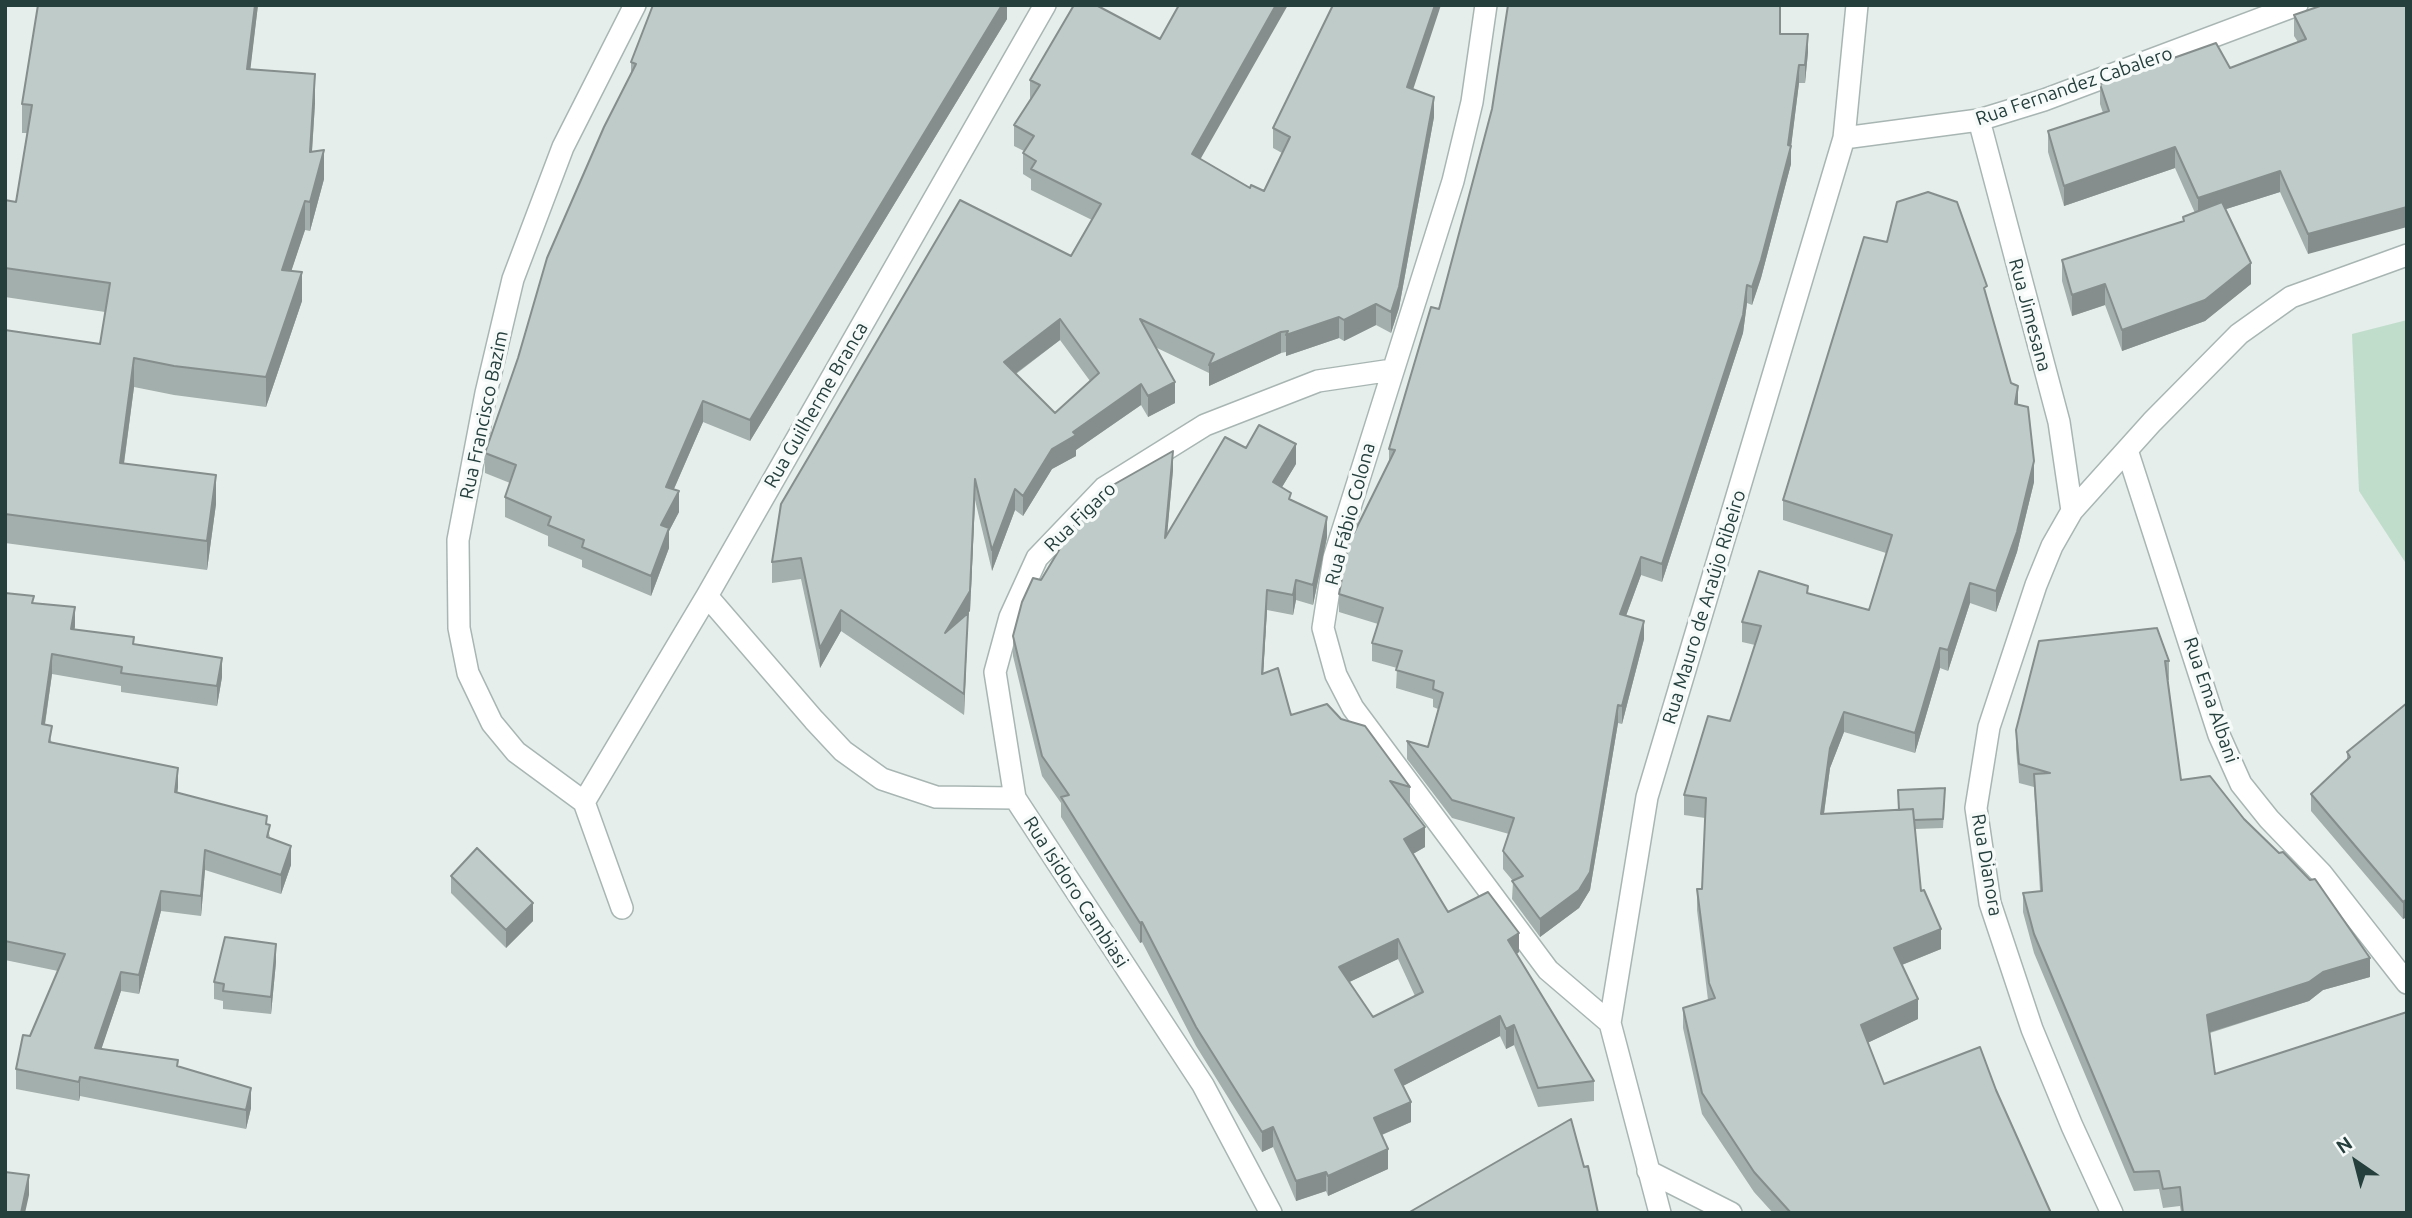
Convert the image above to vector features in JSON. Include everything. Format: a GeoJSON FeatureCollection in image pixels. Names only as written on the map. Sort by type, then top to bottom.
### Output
{"type":"FeatureCollection","features":[{"type":"Feature","properties":{"kind":"street","name":"Rua Francisco Bazim"},"geometry":{"type":"LineString","coordinates":[[584,802],[516,752],[492,723],[468,673],[459,628],[458,540],[486,393],[513,279],[564,147],[635,5]]}},
{"type":"Feature","properties":{"kind":"street","name":"Rua Guilherme Branca"},"geometry":{"type":"LineString","coordinates":[[584,802],[707,596],[1045,5]]}},
{"type":"Feature","properties":{"kind":"street","name":"Rua Fábio Colona"},"geometry":{"type":"LineString","coordinates":[[1486,5],[1472,102],[1453,181],[1334,558],[1323,628],[1336,675],[1353,708],[1548,970],[1609,1023]]}},
{"type":"Feature","properties":{"kind":"street","name":"Rua Mauro de Araújo Ribeiro"},"geometry":{"type":"LineString","coordinates":[[1660,1213],[1609,1023],[1647,797],[1844,138],[1857,5]]}},
{"type":"Feature","properties":{"kind":"street","name":"Rua Fernandez Cabalero"},"geometry":{"type":"LineString","coordinates":[[1844,138],[1979,120],[2044,100],[2297,5]]}},
{"type":"Feature","properties":{"kind":"street","name":"Rua Jimesana"},"geometry":{"type":"LineString","coordinates":[[1979,120],[2059,422],[2072,511]]}},
{"type":"Feature","properties":{"kind":"street"},"geometry":{"type":"LineString","coordinates":[[2072,511],[2239,334],[2291,297],[2407,255]]}},
{"type":"Feature","properties":{"kind":"street","name":"Rua Figaro"},"geometry":{"type":"LineString","coordinates":[[1015,799],[995,672],[1010,617],[1037,558],[1104,488],[1205,425],[1318,381],[1392,370]]}},
{"type":"Feature","properties":{"kind":"street","name":"Rua Ema Albani"},"geometry":{"type":"LineString","coordinates":[[2127,450],[2219,735],[2241,784],[2269,819],[2321,873],[2407,983]]}},
{"type":"Feature","properties":{"kind":"street","name":"Rua Dianora"},"geometry":{"type":"LineString","coordinates":[[2072,511],[2052,547],[2036,586],[1989,727],[1976,808],[1990,903],[2032,1029],[2112,1213]]}},
{"type":"Feature","properties":{"kind":"street","name":"Rua Isidoro Cambiasi"},"geometry":{"type":"LineString","coordinates":[[707,596],[843,751],[883,779],[936,797],[1015,799],[1203,1085],[1271,1213]]}},
{"type":"Feature","properties":{"kind":"street"},"geometry":{"type":"LineString","coordinates":[[584,802],[622,908]]}},
{"type":"Feature","properties":{"kind":"street"},"geometry":{"type":"LineString","coordinates":[[1648,1171],[1731,1213]]}},
{"type":"Feature","properties":{"kind":"green space"},"geometry":{"type":"Polygon","coordinates":[[[2407,320],[2407,565],[2359,491],[2352,334],[2407,320]]]}},
{"type":"Feature","properties":{"kind":"building"},"geometry":{"type":"Polygon","coordinates":[[[38,5],[255,5],[247,69],[315,74],[310,152],[324,150],[310,202],[305,201],[282,270],[302,272],[266,377],[174,366],[134,358],[120,463],[216,475],[207,541],[5,514],[5,330],[100,344],[110,283],[5,268],[5,200],[16,202],[32,105],[22,104],[38,5]]]}},
{"type":"Feature","properties":{"kind":"building"},"geometry":{"type":"Polygon","coordinates":[[[653,5],[1002,5],[750,420],[703,401],[666,487],[679,491],[661,525],[669,528],[651,576],[582,547],[584,540],[548,525],[551,517],[505,497],[516,465],[485,453],[518,358],[547,258],[604,127],[636,64],[631,62],[653,5]]]}},
{"type":"Feature","properties":{"kind":"building"},"geometry":{"type":"Polygon","coordinates":[[[1074,5],[1096,5],[1160,39],[1179,5],[1276,5],[1192,154],[1250,188],[1251,185],[1264,191],[1290,137],[1273,128],[1333,5],[1435,5],[1407,87],[1434,97],[1399,287],[1391,312],[1376,304],[1344,320],[1339,317],[1286,335],[1288,331],[1281,332],[1209,365],[1214,354],[1140,319],[1175,382],[1148,396],[1141,384],[1073,432],[1076,435],[1052,449],[1023,496],[1015,489],[992,550],[975,479],[970,591],[945,633],[968,613],[964,694],[841,610],[820,648],[801,558],[772,562],[781,504],[960,200],[1071,256],[1101,204],[1031,169],[1036,161],[1023,153],[1034,136],[1014,125],[1040,85],[1030,80],[1074,5]],[[1060,319],[1004,362],[1055,413],[1099,373],[1060,319]]]}},
{"type":"Feature","properties":{"kind":"building"},"geometry":{"type":"Polygon","coordinates":[[[1508,5],[1780,5],[1780,34],[1808,34],[1805,65],[1799,65],[1788,145],[1791,146],[1761,260],[1752,287],[1747,285],[1743,315],[1662,564],[1641,557],[1620,614],[1644,621],[1622,706],[1618,705],[1590,872],[1579,890],[1540,919],[1512,881],[1523,876],[1503,851],[1514,818],[1452,800],[1407,741],[1428,747],[1443,693],[1433,689],[1434,681],[1396,670],[1402,651],[1372,643],[1383,608],[1339,594],[1351,531],[1354,533],[1395,450],[1389,449],[1431,307],[1439,309],[1492,109],[1508,5]]]}},
{"type":"Feature","properties":{"kind":"building"},"geometry":{"type":"Polygon","coordinates":[[[2323,5],[2407,5],[2407,207],[2308,234],[2280,171],[2198,198],[2175,147],[2064,186],[2048,131],[2109,111],[2100,84],[2216,43],[2230,68],[2306,39],[2294,15],[2323,5]]]}},
{"type":"Feature","properties":{"kind":"building"},"geometry":{"type":"Polygon","coordinates":[[[1928,192],[1957,202],[1987,286],[1984,288],[2011,383],[2018,386],[2015,404],[2028,407],[2034,461],[2017,532],[1996,591],[1970,583],[1948,650],[1940,648],[1915,733],[1844,712],[1830,748],[1821,814],[1913,809],[1921,891],[1924,890],[1941,929],[1894,948],[1918,999],[1861,1025],[1884,1084],[1980,1047],[1996,1090],[2051,1213],[1791,1213],[1754,1172],[1702,1093],[1683,1008],[1715,998],[1709,983],[1697,889],[1702,889],[1706,798],[1684,795],[1708,716],[1730,721],[1761,626],[1742,622],[1759,571],[1808,586],[1807,593],[1869,610],[1892,535],[1783,500],[1864,237],[1887,242],[1897,202],[1928,192]]]}},
{"type":"Feature","properties":{"kind":"building"},"geometry":{"type":"Polygon","coordinates":[[[2222,202],[2251,263],[2205,300],[2122,330],[2105,284],[2072,295],[2062,260],[2184,221],[2183,217],[2222,202]]]}},
{"type":"Feature","properties":{"kind":"building"},"geometry":{"type":"Polygon","coordinates":[[[1259,425],[1296,444],[1273,482],[1291,493],[1289,499],[1327,517],[1313,585],[1296,580],[1293,595],[1267,590],[1262,674],[1278,668],[1291,715],[1327,704],[1341,719],[1365,726],[1410,787],[1390,781],[1425,827],[1404,839],[1448,912],[1488,892],[1519,933],[1508,940],[1594,1081],[1538,1088],[1514,1025],[1506,1029],[1500,1016],[1395,1070],[1411,1102],[1374,1118],[1388,1149],[1328,1176],[1326,1172],[1296,1181],[1273,1127],[1262,1132],[1196,1027],[1142,922],[1140,923],[1061,797],[1069,795],[1042,756],[1013,636],[1022,602],[1033,578],[1041,580],[1082,512],[1113,485],[1173,451],[1165,538],[1225,437],[1246,448],[1259,425]],[[1398,939],[1339,967],[1373,1017],[1423,992],[1398,939]]]}},
{"type":"Feature","properties":{"kind":"building"},"geometry":{"type":"Polygon","coordinates":[[[5,593],[34,596],[32,603],[75,607],[71,629],[134,637],[133,644],[222,658],[217,686],[121,673],[122,667],[52,654],[42,724],[52,726],[49,742],[178,768],[175,792],[267,816],[266,824],[270,825],[267,837],[291,846],[281,875],[205,850],[201,896],[161,891],[139,975],[121,972],[95,1048],[178,1060],[177,1066],[251,1088],[246,1110],[80,1077],[79,1082],[16,1069],[23,1035],[30,1036],[65,954],[5,941],[5,593]]]}},
{"type":"Feature","properties":{"kind":"building"},"geometry":{"type":"Polygon","coordinates":[[[2157,628],[2169,661],[2165,661],[2181,780],[2210,776],[2244,819],[2279,853],[2283,852],[2310,880],[2315,879],[2370,958],[2323,972],[2309,982],[2207,1015],[2215,1074],[2407,1012],[2407,1213],[2183,1213],[2180,1187],[2163,1189],[2159,1171],[2134,1172],[2034,934],[2023,893],[2042,891],[2034,774],[2050,773],[2019,764],[2016,730],[2039,641],[2157,628]]]}},
{"type":"Feature","properties":{"kind":"building"},"geometry":{"type":"Polygon","coordinates":[[[2407,703],[2407,899],[2403,902],[2311,794],[2350,757],[2347,752],[2407,703]]]}},
{"type":"Feature","properties":{"kind":"building"},"geometry":{"type":"Polygon","coordinates":[[[1945,788],[1943,819],[1914,820],[1913,809],[1899,810],[1898,790],[1945,788]]]}},
{"type":"Feature","properties":{"kind":"building"},"geometry":{"type":"Polygon","coordinates":[[[477,848],[533,903],[506,930],[451,876],[477,848]]]}},
{"type":"Feature","properties":{"kind":"building"},"geometry":{"type":"Polygon","coordinates":[[[225,937],[276,944],[271,997],[223,991],[224,984],[214,982],[225,937]]]}},
{"type":"Feature","properties":{"kind":"building"},"geometry":{"type":"Polygon","coordinates":[[[1571,1119],[1584,1167],[1588,1166],[1598,1213],[1408,1213],[1571,1119]]]}},
{"type":"Feature","properties":{"kind":"building"},"geometry":{"type":"Polygon","coordinates":[[[5,1172],[29,1175],[21,1213],[5,1213],[5,1172]]]}}]}
